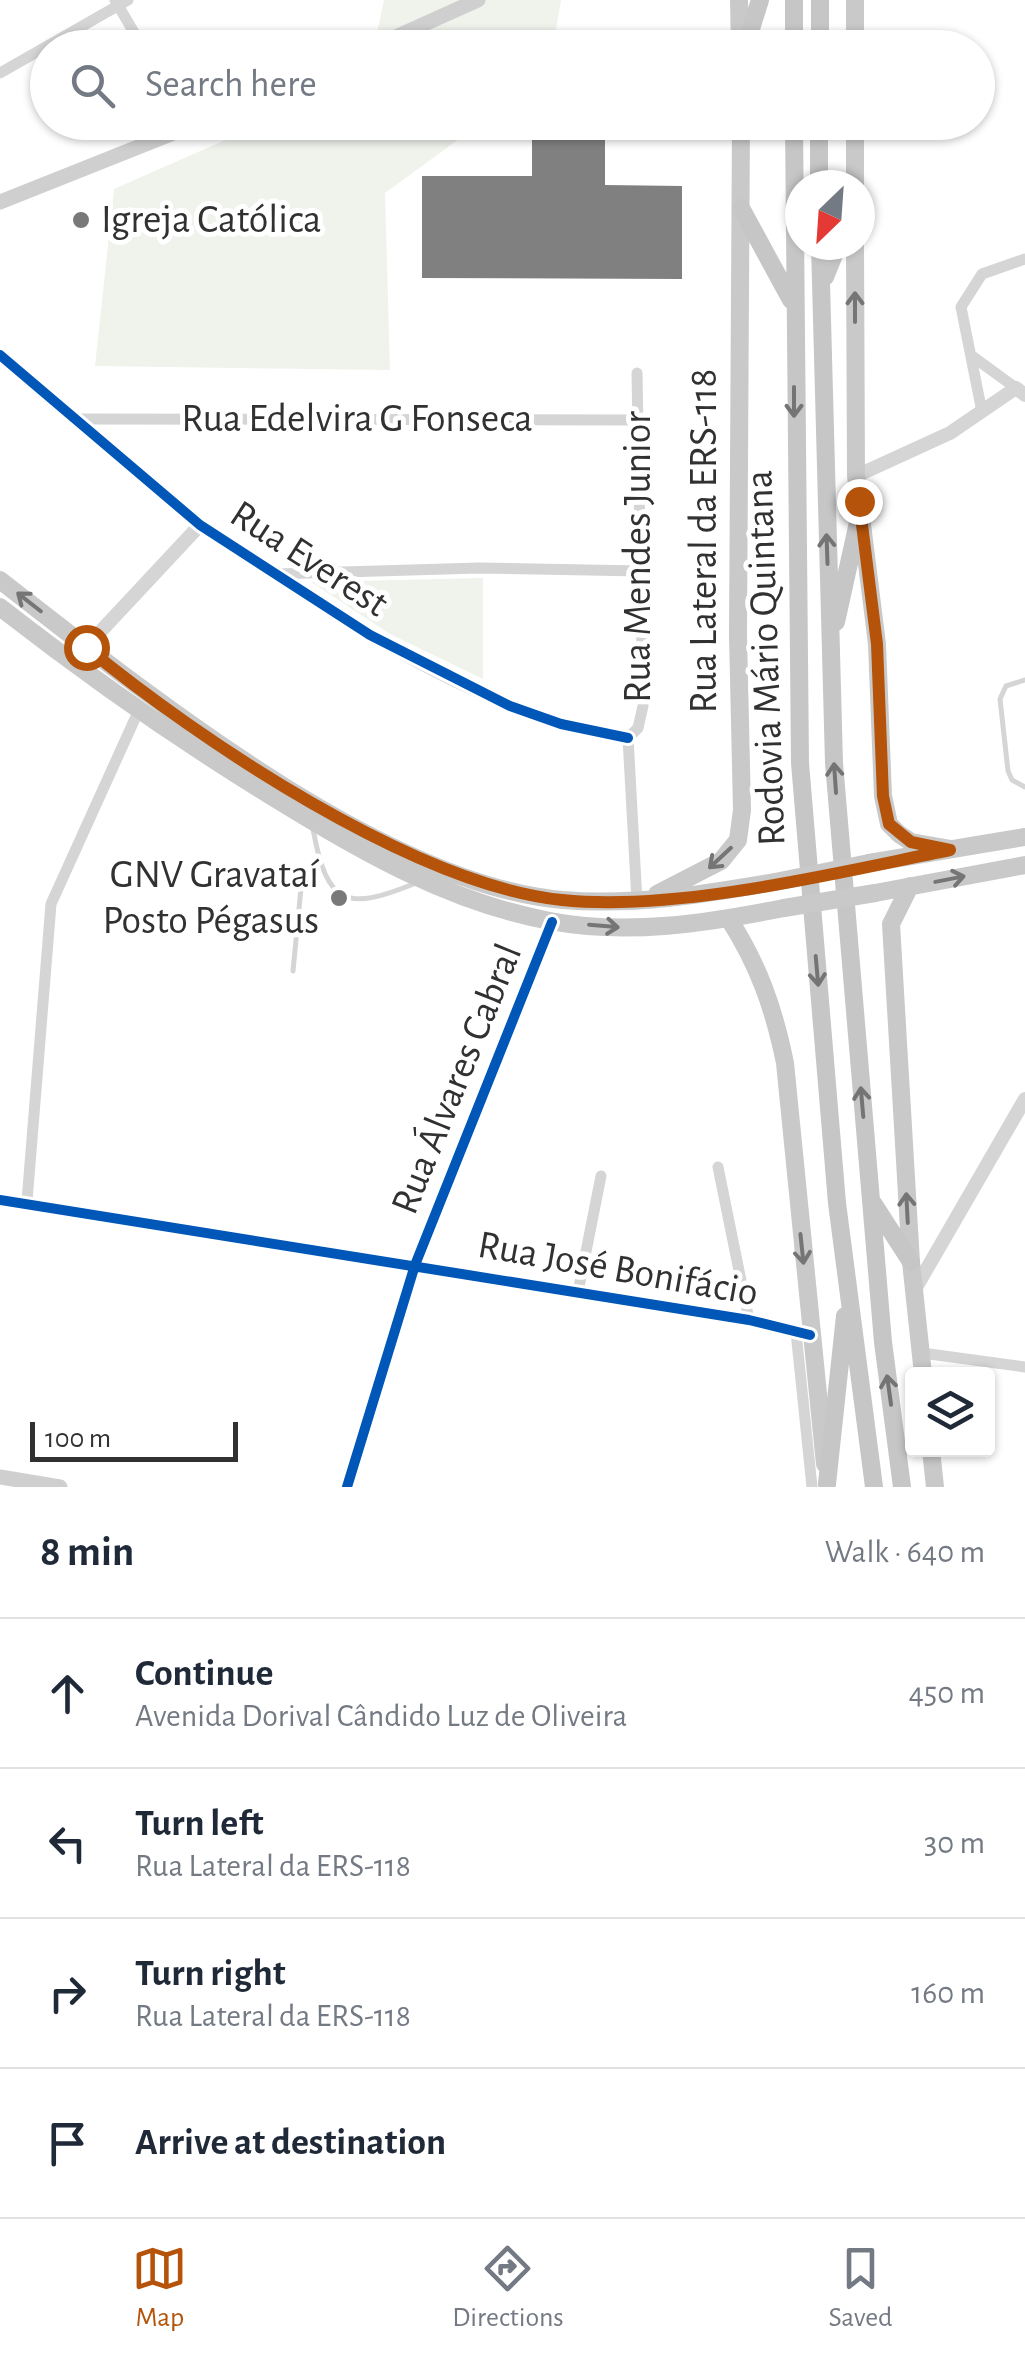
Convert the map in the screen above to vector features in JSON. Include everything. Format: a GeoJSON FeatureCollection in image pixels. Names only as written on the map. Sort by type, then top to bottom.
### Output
{"type":"FeatureCollection","features":[{"type":"Feature","properties":{"kind":"highway"},"geometry":{"type":"LineString","coordinates":[[749,30],[760,0]]}},
{"type":"Feature","properties":{"kind":"highway"},"geometry":{"type":"LineString","coordinates":[[794,0],[794,30]]}},
{"type":"Feature","properties":{"kind":"highway"},"geometry":{"type":"LineString","coordinates":[[820,0],[820,30]]}},
{"type":"Feature","properties":{"kind":"highway","name":"Rodovia Mário Quintana"},"geometry":{"type":"LineString","coordinates":[[794,140],[800,763],[848,1306],[874,1487]]}},
{"type":"Feature","properties":{"kind":"highway"},"geometry":{"type":"LineString","coordinates":[[819,140],[819,170]]}},
{"type":"Feature","properties":{"kind":"highway"},"geometry":{"type":"LineString","coordinates":[[740,208],[793,304]]}},
{"type":"Feature","properties":{"kind":"highway","name":"Rodovia Mário Quintana"},"geometry":{"type":"LineString","coordinates":[[820,260],[834,763],[870,1199],[902,1487]]}},
{"type":"Feature","properties":{"kind":"highway"},"geometry":{"type":"LineString","coordinates":[[821,286],[832,260]]}},
{"type":"Feature","properties":{"kind":"highway"},"geometry":{"type":"LineString","coordinates":[[831,647],[859,518]]}},
{"type":"Feature","properties":{"kind":"highway"},"geometry":{"type":"LineString","coordinates":[[870,1199],[911,1262]]}},
{"type":"Feature","properties":{"kind":"highway"},"geometry":{"type":"LineString","coordinates":[[822,1486],[840,1338],[848,1306]]}},
{"type":"Feature","properties":{"kind":"main road"},"geometry":{"type":"LineString","coordinates":[[411,30],[478,0]]}},
{"type":"Feature","properties":{"kind":"main road"},"geometry":{"type":"LineString","coordinates":[[739,0],[741,30]]}},
{"type":"Feature","properties":{"kind":"main road"},"geometry":{"type":"LineString","coordinates":[[855,0],[856,30]]}},
{"type":"Feature","properties":{"kind":"main road"},"geometry":{"type":"LineString","coordinates":[[0,202],[153,140]]}},
{"type":"Feature","properties":{"kind":"main road","name":"Rua Lateral da ERS-118"},"geometry":{"type":"LineString","coordinates":[[638,901],[700,875],[722,861],[738,840],[742,810],[741,140]]}},
{"type":"Feature","properties":{"kind":"main road"},"geometry":{"type":"LineString","coordinates":[[855,140],[855,170]]}},
{"type":"Feature","properties":{"kind":"main road"},"geometry":{"type":"LineString","coordinates":[[855,260],[856,476],[877,644],[883,796],[889,824],[911,842],[950,850]]}},
{"type":"Feature","properties":{"kind":"main road"},"geometry":{"type":"LineString","coordinates":[[0,580],[210,736],[398,848],[491,886],[561,900],[638,901],[775,882],[1025,836]]}},
{"type":"Feature","properties":{"kind":"main road"},"geometry":{"type":"LineString","coordinates":[[0,607],[138,712],[311,821],[423,880],[486,905],[552,922],[622,928],[729,919],[1025,864]]}},
{"type":"Feature","properties":{"kind":"main road"},"geometry":{"type":"LineString","coordinates":[[910,886],[891,924],[911,1262],[923,1367]]}},
{"type":"Feature","properties":{"kind":"main road"},"geometry":{"type":"LineString","coordinates":[[729,919],[756,961],[773,1008],[784,1062],[803,1334],[822,1486]]}},
{"type":"Feature","properties":{"kind":"main road"},"geometry":{"type":"LineString","coordinates":[[932,1457],[935,1487]]}},
{"type":"Feature","properties":{"kind":"main road"},"geometry":{"type":"LineString","coordinates":[[0,1477],[60,1487]]}},
{"type":"Feature","properties":{"kind":"street"},"geometry":{"type":"LineString","coordinates":[[73,30],[120,2],[134,30]]}},
{"type":"Feature","properties":{"kind":"street"},"geometry":{"type":"LineString","coordinates":[[0,73],[30,55]]}},
{"type":"Feature","properties":{"kind":"street"},"geometry":{"type":"LineString","coordinates":[[982,412],[972,356],[961,323],[967,293],[982,274],[1025,259]]}},
{"type":"Feature","properties":{"kind":"street","name":"Rua Everest"},"geometry":{"type":"LineString","coordinates":[[0,355],[200,524],[274,574],[440,674],[562,724],[628,738]]}},
{"type":"Feature","properties":{"kind":"street"},"geometry":{"type":"LineString","coordinates":[[856,476],[920,448],[1020,391],[972,356]]}},
{"type":"Feature","properties":{"kind":"street","name":"Rua Mendes Junior"},"geometry":{"type":"LineString","coordinates":[[628,738],[638,728],[643,706],[637,373]]}},
{"type":"Feature","properties":{"kind":"street","name":"Rua Edelvira G Fonseca"},"geometry":{"type":"LineString","coordinates":[[77,418],[638,420]]}},
{"type":"Feature","properties":{"kind":"street"},"geometry":{"type":"LineString","coordinates":[[86,647],[200,524]]}},
{"type":"Feature","properties":{"kind":"street"},"geometry":{"type":"LineString","coordinates":[[274,574],[479,568],[640,572]]}},
{"type":"Feature","properties":{"kind":"street"},"geometry":{"type":"LineString","coordinates":[[26,1201],[51,904],[138,712]]}},
{"type":"Feature","properties":{"kind":"street"},"geometry":{"type":"LineString","coordinates":[[628,738],[638,901]]}},
{"type":"Feature","properties":{"kind":"street"},"geometry":{"type":"LineString","coordinates":[[1005,868],[1025,872]]}},
{"type":"Feature","properties":{"kind":"street","name":"Rua Álvares Cabral"},"geometry":{"type":"LineString","coordinates":[[348,1487],[416,1265],[552,922]]}},
{"type":"Feature","properties":{"kind":"street"},"geometry":{"type":"LineString","coordinates":[[914,1291],[1025,1100]]}},
{"type":"Feature","properties":{"kind":"street"},"geometry":{"type":"LineString","coordinates":[[718,1167],[749,1320]]}},
{"type":"Feature","properties":{"kind":"street"},"geometry":{"type":"LineString","coordinates":[[578,1292],[601,1176]]}},
{"type":"Feature","properties":{"kind":"street","name":"Rua José Bonifácio"},"geometry":{"type":"LineString","coordinates":[[0,1200],[26,1201],[749,1320],[803,1334]]}},
{"type":"Feature","properties":{"kind":"street"},"geometry":{"type":"LineString","coordinates":[[911,1262],[944,1236]]}},
{"type":"Feature","properties":{"kind":"street"},"geometry":{"type":"LineString","coordinates":[[922,1353],[1025,1367]]}},
{"type":"Feature","properties":{"kind":"lane"},"geometry":{"type":"LineString","coordinates":[[1012,780],[1000,699],[1006,686],[1025,680]]}},
{"type":"Feature","properties":{"kind":"lane"},"geometry":{"type":"LineString","coordinates":[[1012,780],[1025,776]]}},
{"type":"Feature","properties":{"kind":"lane"},"geometry":{"type":"LineString","coordinates":[[1012,780],[1025,787]]}},
{"type":"Feature","properties":{"kind":"lane"},"geometry":{"type":"LineString","coordinates":[[311,821],[319,864],[336,892],[352,901],[372,901],[423,880]]}},
{"type":"Feature","properties":{"kind":"lane"},"geometry":{"type":"LineString","coordinates":[[293,971],[301,888],[319,864]]}},
{"type":"Feature","properties":{"kind":"shaded area"},"geometry":{"type":"Polygon","coordinates":[[[384,0],[561,0],[556,30],[378,30],[384,0]]]}},
{"type":"Feature","properties":{"kind":"shaded area"},"geometry":{"type":"Polygon","coordinates":[[[225,140],[458,140],[385,193],[390,370],[95,366],[114,189],[225,140]]]}},
{"type":"Feature","properties":{"kind":"shaded area"},"geometry":{"type":"Polygon","coordinates":[[[483,578],[483,679],[390,634],[311,582],[483,578]]]}},
{"type":"Feature","properties":{"kind":"building"},"geometry":{"type":"Polygon","coordinates":[[[532,140],[605,140],[605,185],[682,186],[682,279],[422,278],[422,176],[532,176],[532,140]]]}},
{"type":"Feature","properties":{"kind":"cycle path"},"geometry":{"type":"LineString","coordinates":[[0,355],[200,525],[370,635],[510,706],[561,724],[628,738]]}},
{"type":"Feature","properties":{"kind":"cycle path"},"geometry":{"type":"LineString","coordinates":[[347,1487],[415,1265],[552,922]]}},
{"type":"Feature","properties":{"kind":"cycle path"},"geometry":{"type":"LineString","coordinates":[[0,1200],[749,1320],[810,1335]]}},
{"type":"Feature","properties":{"kind":"place","name":"Igreja Católica"},"geometry":{"type":"Point","coordinates":[81,220]}},
{"type":"Feature","properties":{"kind":"place","name":"GNV Gravataí Posto Pégasus"},"geometry":{"type":"Point","coordinates":[339,898]}},
{"type":"Feature","properties":{"kind":"route"},"geometry":{"type":"LineString","coordinates":[[86,647],[126,679],[303,795],[398,848],[491,886],[561,900],[684,898],[950,850],[911,842],[889,824],[883,796],[877,644],[859,501]]}}]}
